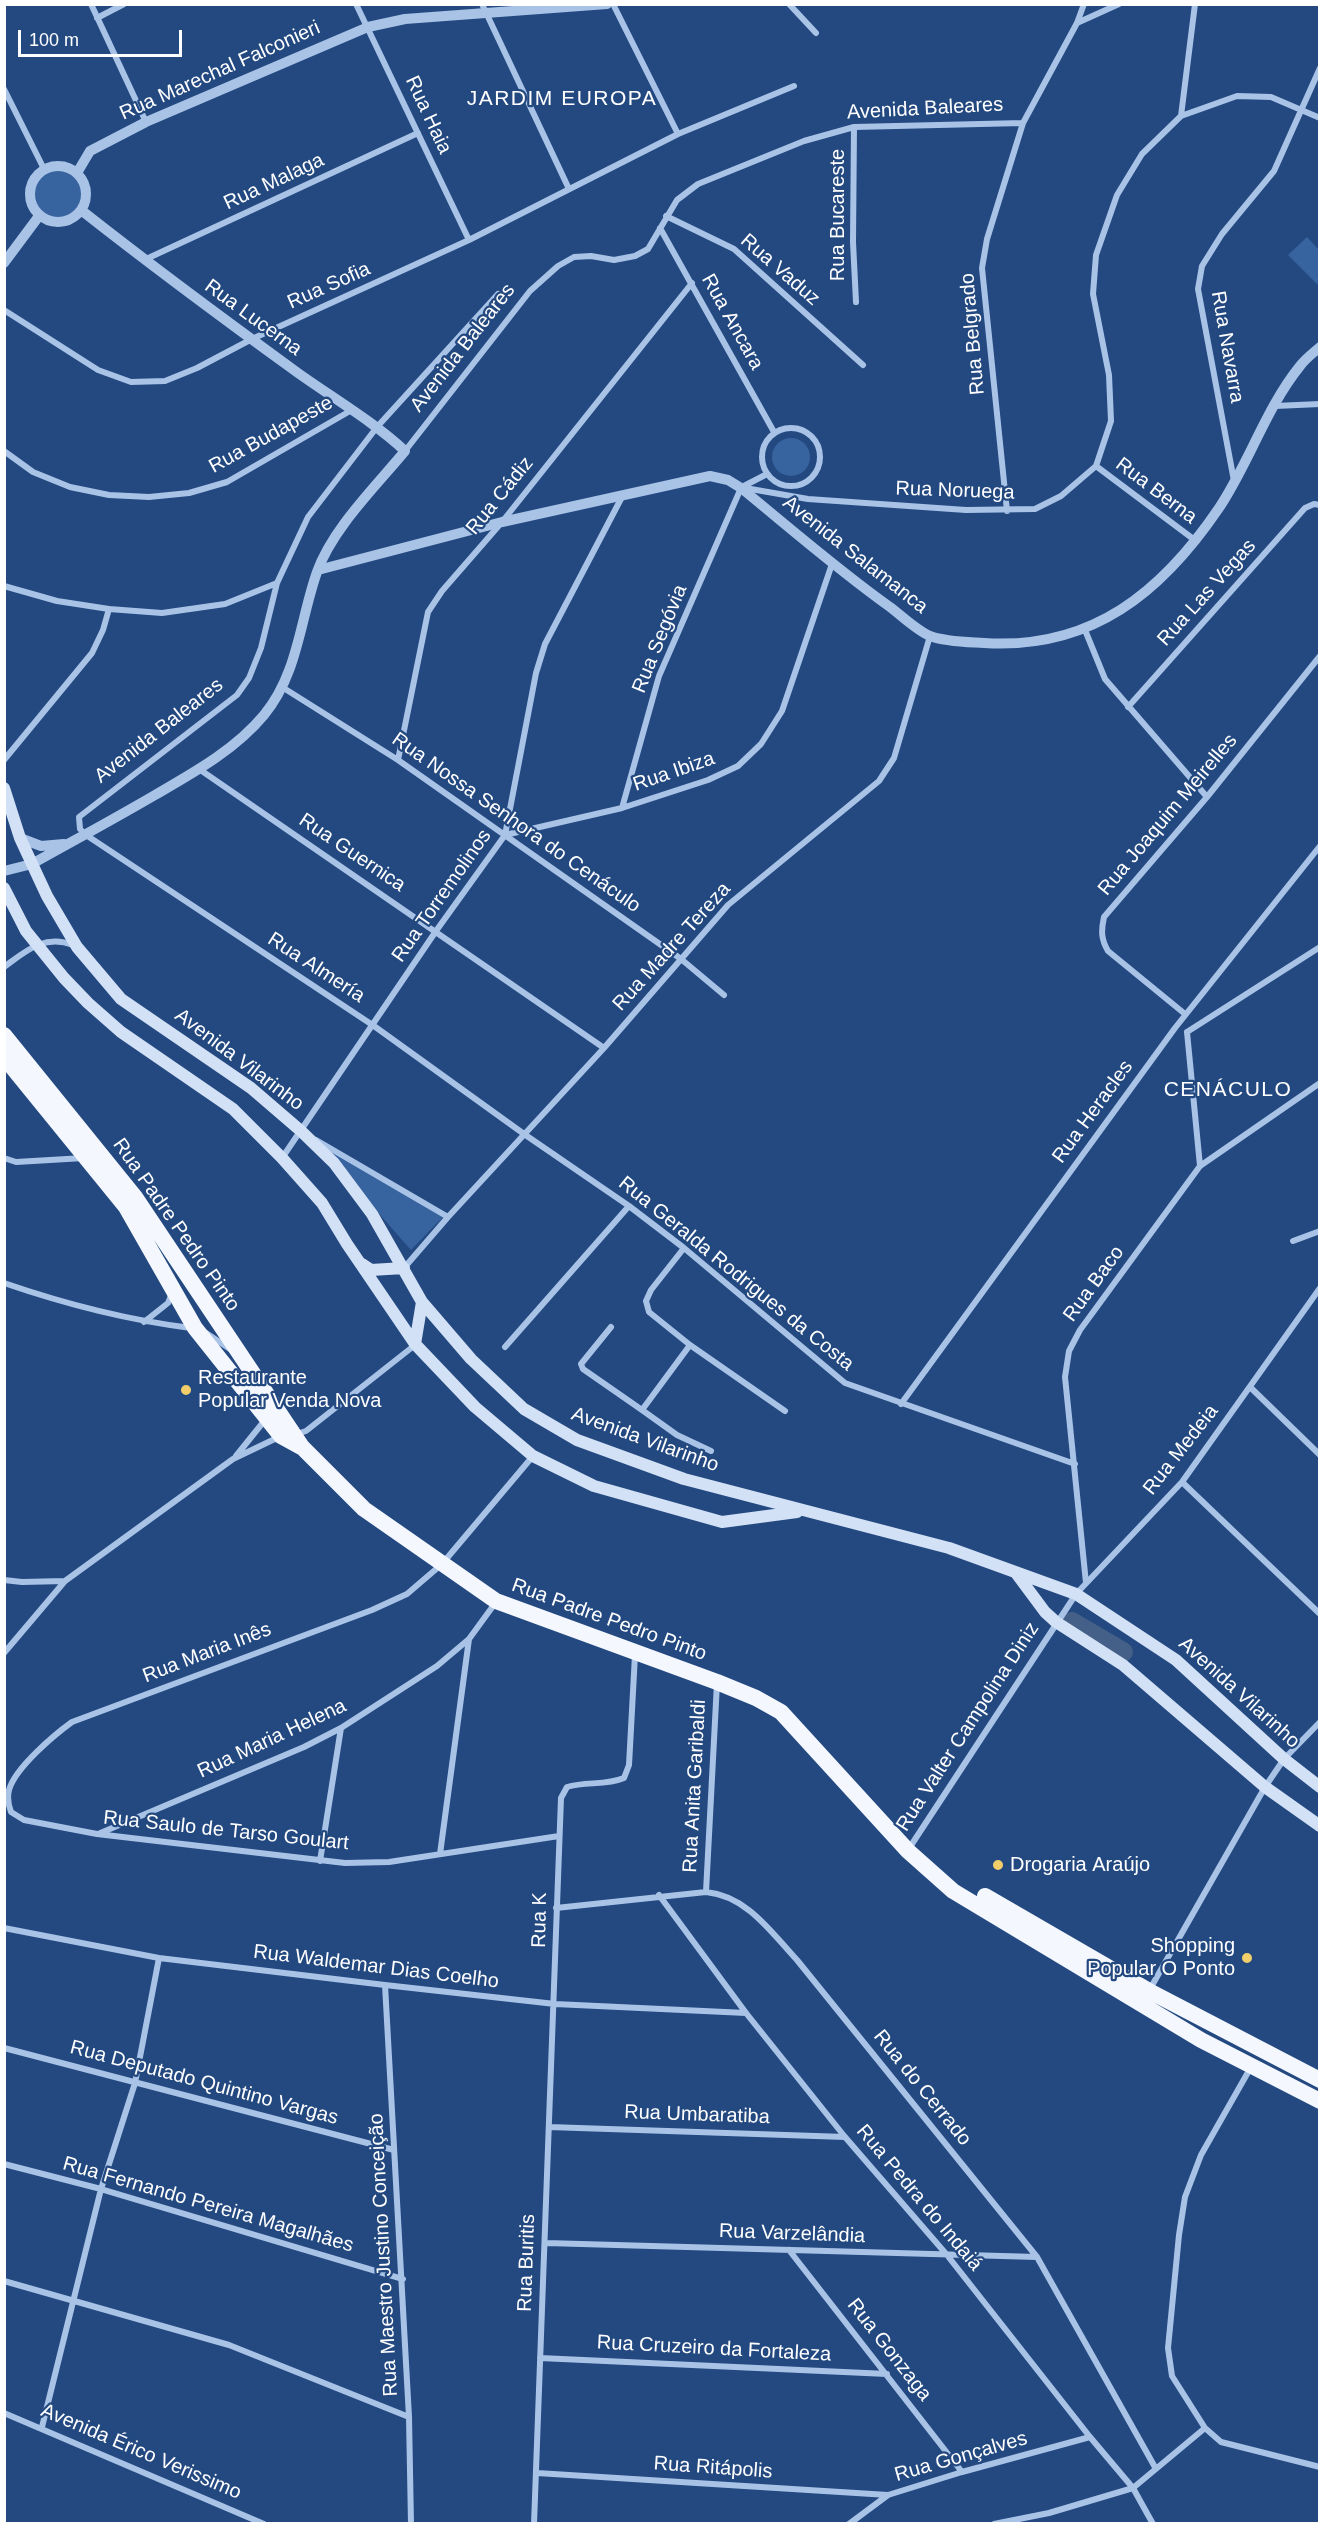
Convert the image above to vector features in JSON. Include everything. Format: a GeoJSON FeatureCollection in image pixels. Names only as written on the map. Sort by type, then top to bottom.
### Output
{"type":"FeatureCollection","features":[{"type":"Feature","properties":{"kind":"highway","name":"Rua Padre Pedro Pinto"},"geometry":{"type":"LineString","coordinates":[[4,1035],[135,1197],[247,1362],[270,1413]]}},
{"type":"Feature","properties":{"kind":"highway","name":"Rua Padre Pedro Pinto"},"geometry":{"type":"LineString","coordinates":[[4,1057],[126,1207],[195,1328],[293,1439],[364,1509],[496,1601],[717,1682],[756,1698],[781,1712],[896,1835],[911,1847],[960,1882],[1146,1997],[1202,2040],[1320,2102]]}},
{"type":"Feature","properties":{"kind":"highway","name":"Rua Padre Pedro Pinto"},"geometry":{"type":"LineString","coordinates":[[1146,1997],[1320,2080]]}},
{"type":"Feature","properties":{"kind":"main road","name":"Avenida Vilarinho"},"geometry":{"type":"LineString","coordinates":[[4,788],[20,838],[47,896],[77,947],[122,999],[250,1088],[301,1131],[334,1163],[372,1214],[422,1302],[471,1359],[524,1409],[577,1440],[684,1479],[949,1548],[1076,1594],[1176,1660],[1284,1759],[1320,1787]]}},
{"type":"Feature","properties":{"kind":"main road"},"geometry":{"type":"LineString","coordinates":[[4,888],[27,931],[63,978],[121,1032],[233,1109],[282,1158],[322,1203],[346,1244],[415,1344],[475,1407],[533,1456],[594,1486],[722,1522],[807,1511]]}},
{"type":"Feature","properties":{"kind":"main road"},"geometry":{"type":"LineString","coordinates":[[346,1244],[369,1270],[404,1268]]}},
{"type":"Feature","properties":{"kind":"main road"},"geometry":{"type":"LineString","coordinates":[[415,1344],[422,1302]]}},
{"type":"Feature","properties":{"kind":"main road"},"geometry":{"type":"LineString","coordinates":[[1015,1571],[1045,1612],[1056,1622],[1123,1665],[1265,1788],[1320,1826]]}},
{"type":"Feature","properties":{"kind":"street"},"geometry":{"type":"LineString","coordinates":[[91,4],[147,122]]}},
{"type":"Feature","properties":{"kind":"street"},"geometry":{"type":"LineString","coordinates":[[97,18],[124,4]]}},
{"type":"Feature","properties":{"kind":"street","name":"Rua Haia"},"geometry":{"type":"LineString","coordinates":[[356,4],[469,240]]}},
{"type":"Feature","properties":{"kind":"street","name":"Rua Marechal Falconieri"},"geometry":{"type":"LineString","coordinates":[[77,174],[90,151],[147,122],[368,27],[405,19],[484,8],[607,4]]}},
{"type":"Feature","properties":{"kind":"street"},"geometry":{"type":"LineString","coordinates":[[613,4],[678,134],[794,86]]}},
{"type":"Feature","properties":{"kind":"street"},"geometry":{"type":"LineString","coordinates":[[789,4],[816,33]]}},
{"type":"Feature","properties":{"kind":"street","name":"Rua Belgrado"},"geometry":{"type":"LineString","coordinates":[[1007,511],[982,268],[987,239],[1023,123],[1077,23],[1084,4]]}},
{"type":"Feature","properties":{"kind":"street"},"geometry":{"type":"LineString","coordinates":[[1077,23],[1119,4]]}},
{"type":"Feature","properties":{"kind":"street"},"geometry":{"type":"LineString","coordinates":[[1181,116],[1196,4]]}},
{"type":"Feature","properties":{"kind":"street"},"geometry":{"type":"LineString","coordinates":[[484,8],[569,189]]}},
{"type":"Feature","properties":{"kind":"street","name":"Rua Navarra"},"geometry":{"type":"LineString","coordinates":[[1235,484],[1198,289],[1202,266],[1222,234],[1274,171],[1320,68]]}},
{"type":"Feature","properties":{"kind":"street"},"geometry":{"type":"LineString","coordinates":[[4,89],[44,169]]}},
{"type":"Feature","properties":{"kind":"street"},"geometry":{"type":"LineString","coordinates":[[1096,466],[1111,421],[1109,375],[1093,294],[1096,255],[1117,195],[1142,154],[1181,116],[1237,96],[1271,97],[1320,118]]}},
{"type":"Feature","properties":{"kind":"street","name":"Avenida Baleares"},"geometry":{"type":"LineString","coordinates":[[4,871],[32,864],[199,769],[238,740],[264,715],[282,687],[298,645],[318,570],[344,524],[405,451],[530,291],[551,272],[574,257],[591,256],[614,260],[635,256],[648,249],[677,200],[698,184],[804,141],[854,127],[1023,123]]}},
{"type":"Feature","properties":{"kind":"street","name":"Rua Bucareste"},"geometry":{"type":"LineString","coordinates":[[854,127],[853,242],[856,302]]}},
{"type":"Feature","properties":{"kind":"street","name":"Rua Malaga"},"geometry":{"type":"LineString","coordinates":[[144,260],[418,133]]}},
{"type":"Feature","properties":{"kind":"street","name":"Rua Sofia"},"geometry":{"type":"LineString","coordinates":[[4,310],[98,370],[131,382],[165,381],[469,240],[678,134]]}},
{"type":"Feature","properties":{"kind":"street"},"geometry":{"type":"LineString","coordinates":[[61,166],[77,174],[86,188],[86,200],[75,217],[57,223],[39,216],[29,200],[29,191],[37,175],[44,169],[61,166]]}},
{"type":"Feature","properties":{"kind":"street","name":"Rua Lucerna"},"geometry":{"type":"LineString","coordinates":[[81,210],[144,260],[350,411],[377,427],[405,451]]}},
{"type":"Feature","properties":{"kind":"street"},"geometry":{"type":"LineString","coordinates":[[4,263],[39,216]]}},
{"type":"Feature","properties":{"kind":"street","name":"Rua Vaduz"},"geometry":{"type":"LineString","coordinates":[[666,216],[734,249],[863,365]]}},
{"type":"Feature","properties":{"kind":"street","name":"Rua Ancara"},"geometry":{"type":"LineString","coordinates":[[660,228],[774,432]]}},
{"type":"Feature","properties":{"kind":"street","name":"Rua Cádiz"},"geometry":{"type":"LineString","coordinates":[[398,760],[428,612],[442,591],[502,522],[692,283]]}},
{"type":"Feature","properties":{"kind":"street","name":"Avenida Baleares"},"geometry":{"type":"LineString","coordinates":[[86,835],[80,829],[79,817],[237,694],[249,678],[261,648],[277,583],[308,517],[377,427],[498,294]]}},
{"type":"Feature","properties":{"kind":"street","name":"Avenida Salamanca"},"geometry":{"type":"LineString","coordinates":[[318,570],[502,522],[710,476],[728,480],[741,488],[832,564],[930,636],[1004,645],[1085,630],[1132,604],[1167,573],[1196,542],[1235,484],[1275,406],[1300,365],[1320,347]]}},
{"type":"Feature","properties":{"kind":"street"},"geometry":{"type":"LineString","coordinates":[[1275,406],[1320,404]]}},
{"type":"Feature","properties":{"kind":"street","name":"Rua Budapeste"},"geometry":{"type":"LineString","coordinates":[[4,451],[33,472],[70,487],[109,495],[149,498],[179,494],[227,482],[350,411]]}},
{"type":"Feature","properties":{"kind":"street"},"geometry":{"type":"LineString","coordinates":[[793,427],[811,435],[817,443],[820,463],[809,480],[801,484],[782,485],[767,474],[761,457],[767,439],[774,432],[793,427]]}},
{"type":"Feature","properties":{"kind":"street","name":"Rua Noruega"},"geometry":{"type":"LineString","coordinates":[[741,488],[808,499],[1007,511],[1035,509],[1061,496],[1096,466]]}},
{"type":"Feature","properties":{"kind":"street","name":"Rua Berna"},"geometry":{"type":"LineString","coordinates":[[1096,466],[1196,542]]}},
{"type":"Feature","properties":{"kind":"street"},"geometry":{"type":"LineString","coordinates":[[741,488],[767,474]]}},
{"type":"Feature","properties":{"kind":"street"},"geometry":{"type":"LineString","coordinates":[[801,484],[808,499]]}},
{"type":"Feature","properties":{"kind":"street","name":"Rua Segóvia"},"geometry":{"type":"LineString","coordinates":[[622,808],[659,676],[741,488]]}},
{"type":"Feature","properties":{"kind":"street","name":"Rua Torremolinos"},"geometry":{"type":"LineString","coordinates":[[282,1158],[374,1026],[436,931],[505,835],[536,673],[545,644],[623,495]]}},
{"type":"Feature","properties":{"kind":"street","name":"Rua Las Vegas"},"geometry":{"type":"LineString","coordinates":[[1128,707],[1305,508],[1317,504]]}},
{"type":"Feature","properties":{"kind":"street","name":"Rua Ibiza"},"geometry":{"type":"LineString","coordinates":[[505,835],[622,808],[708,780],[738,766],[761,744],[782,711],[832,564]]}},
{"type":"Feature","properties":{"kind":"street"},"geometry":{"type":"LineString","coordinates":[[4,586],[57,601],[109,609],[162,613],[225,604],[277,583]]}},
{"type":"Feature","properties":{"kind":"street"},"geometry":{"type":"LineString","coordinates":[[4,760],[92,653],[104,630],[109,609]]}},
{"type":"Feature","properties":{"kind":"street"},"geometry":{"type":"LineString","coordinates":[[1085,630],[1105,680],[1207,797]]}},
{"type":"Feature","properties":{"kind":"street","name":"Rua Madre Tereza"},"geometry":{"type":"LineString","coordinates":[[404,1268],[604,1048],[728,905],[879,781],[894,758],[930,636]]}},
{"type":"Feature","properties":{"kind":"street","name":"Rua Joaquim Meirelles"},"geometry":{"type":"LineString","coordinates":[[1185,1014],[1108,951],[1102,942],[1101,930],[1104,917],[1207,797],[1320,656]]}},
{"type":"Feature","properties":{"kind":"street","name":"Rua Nossa Senhora do Cenáculo"},"geometry":{"type":"LineString","coordinates":[[282,687],[398,760],[681,959],[724,995]]}},
{"type":"Feature","properties":{"kind":"street","name":"Rua Guernica"},"geometry":{"type":"LineString","coordinates":[[199,769],[604,1048]]}},
{"type":"Feature","properties":{"kind":"street","name":"Rua Almería"},"geometry":{"type":"LineString","coordinates":[[86,835],[374,1026],[524,1134]]}},
{"type":"Feature","properties":{"kind":"street","name":"Avenida Baleares"},"geometry":{"type":"LineString","coordinates":[[20,838],[41,846],[68,844]]}},
{"type":"Feature","properties":{"kind":"street","name":"Rua Heracles"},"geometry":{"type":"LineString","coordinates":[[901,1404],[1174,1028],[1320,846]]}},
{"type":"Feature","properties":{"kind":"street"},"geometry":{"type":"LineString","coordinates":[[4,967],[37,943],[66,942],[77,947]]}},
{"type":"Feature","properties":{"kind":"street"},"geometry":{"type":"LineString","coordinates":[[1174,1028],[1187,1032],[1320,948]]}},
{"type":"Feature","properties":{"kind":"street"},"geometry":{"type":"LineString","coordinates":[[1187,1032],[1200,1167]]}},
{"type":"Feature","properties":{"kind":"street","name":"Rua Baco"},"geometry":{"type":"LineString","coordinates":[[1086,1583],[1065,1377],[1069,1351],[1080,1330],[1200,1167],[1320,1083]]}},
{"type":"Feature","properties":{"kind":"street"},"geometry":{"type":"LineString","coordinates":[[301,1131],[448,1217]]}},
{"type":"Feature","properties":{"kind":"street","name":"Rua Geralda Rodrigues da Costa"},"geometry":{"type":"LineString","coordinates":[[524,1134],[629,1206],[684,1248],[845,1383],[1075,1464]]}},
{"type":"Feature","properties":{"kind":"street"},"geometry":{"type":"LineString","coordinates":[[4,1158],[16,1162],[86,1158]]}},
{"type":"Feature","properties":{"kind":"street"},"geometry":{"type":"LineString","coordinates":[[505,1347],[629,1206]]}},
{"type":"Feature","properties":{"kind":"street"},"geometry":{"type":"LineString","coordinates":[[1293,1240],[1320,1231]]}},
{"type":"Feature","properties":{"kind":"street"},"geometry":{"type":"LineString","coordinates":[[684,1248],[651,1290],[646,1301],[649,1312],[690,1345],[785,1411]]}},
{"type":"Feature","properties":{"kind":"street"},"geometry":{"type":"LineString","coordinates":[[6,1285],[35,1295],[144,1322],[195,1328],[214,1337],[247,1362]]}},
{"type":"Feature","properties":{"kind":"street","name":"Rua Medeia"},"geometry":{"type":"LineString","coordinates":[[1056,1622],[1076,1594],[1182,1482],[1320,1288]]}},
{"type":"Feature","properties":{"kind":"street"},"geometry":{"type":"LineString","coordinates":[[144,1322],[168,1303],[173,1289]]}},
{"type":"Feature","properties":{"kind":"street"},"geometry":{"type":"LineString","coordinates":[[611,1327],[581,1364],[583,1369],[677,1435],[711,1451]]}},
{"type":"Feature","properties":{"kind":"street"},"geometry":{"type":"LineString","coordinates":[[233,1459],[293,1439],[306,1431],[415,1344]]}},
{"type":"Feature","properties":{"kind":"street"},"geometry":{"type":"LineString","coordinates":[[642,1410],[690,1345]]}},
{"type":"Feature","properties":{"kind":"street"},"geometry":{"type":"LineString","coordinates":[[1250,1386],[1320,1455]]}},
{"type":"Feature","properties":{"kind":"street"},"geometry":{"type":"LineString","coordinates":[[4,1653],[65,1581],[233,1459],[270,1413]]}},
{"type":"Feature","properties":{"kind":"street","name":"Rua Maria Inês"},"geometry":{"type":"LineString","coordinates":[[7,1801],[9,1787],[26,1765],[48,1740],[72,1722],[372,1610],[407,1594],[442,1564],[533,1456]]}},
{"type":"Feature","properties":{"kind":"street"},"geometry":{"type":"LineString","coordinates":[[1182,1482],[1320,1614]]}},
{"type":"Feature","properties":{"kind":"street"},"geometry":{"type":"LineString","coordinates":[[4,1580],[65,1581]]}},
{"type":"Feature","properties":{"kind":"street","name":"Rua Maria Helena"},"geometry":{"type":"LineString","coordinates":[[98,1834],[304,1747],[340,1728],[437,1666],[469,1639],[496,1601]]}},
{"type":"Feature","properties":{"kind":"street","name":"Rua Valter Campolina Diniz"},"geometry":{"type":"LineString","coordinates":[[911,1847],[1056,1622]]}},
{"type":"Feature","properties":{"kind":"street"},"geometry":{"type":"LineString","coordinates":[[440,1854],[469,1639]]}},
{"type":"Feature","properties":{"kind":"street","name":"Rua K"},"geometry":{"type":"LineString","coordinates":[[555,2004],[561,1798],[567,1787],[579,1784],[612,1783],[624,1778],[629,1765],[635,1652]]}},
{"type":"Feature","properties":{"kind":"street","name":"Rua Anita Garibaldi"},"geometry":{"type":"LineString","coordinates":[[706,1892],[717,1682]]}},
{"type":"Feature","properties":{"kind":"street"},"geometry":{"type":"LineString","coordinates":[[1146,1997],[1265,1788],[1284,1759],[1320,1722]]}},
{"type":"Feature","properties":{"kind":"street"},"geometry":{"type":"LineString","coordinates":[[320,1861],[340,1728]]}},
{"type":"Feature","properties":{"kind":"street","name":"Rua Saulo de Tarso Goulart"},"geometry":{"type":"LineString","coordinates":[[7,1801],[11,1812],[24,1820],[98,1834],[320,1861],[389,1862],[559,1836]]}},
{"type":"Feature","properties":{"kind":"street","name":"Rua do Cerrado"},"geometry":{"type":"LineString","coordinates":[[556,1908],[659,1895],[706,1892],[722,1893],[735,1899],[759,1919],[798,1960],[1037,2257],[1156,2469]]}},
{"type":"Feature","properties":{"kind":"street","name":"Rua Pedra do Indaiá"},"geometry":{"type":"LineString","coordinates":[[659,1895],[746,2013],[845,2137],[947,2254],[1090,2438],[1133,2488],[1153,2523]]}},
{"type":"Feature","properties":{"kind":"street","name":"Rua Waldemar Dias Coelho"},"geometry":{"type":"LineString","coordinates":[[4,1928],[159,1958],[385,1985],[555,2004],[746,2013]]}},
{"type":"Feature","properties":{"kind":"street"},"geometry":{"type":"LineString","coordinates":[[42,2427],[101,2189],[135,2083],[159,1958]]}},
{"type":"Feature","properties":{"kind":"street","name":"Rua Maestro Justino Conceição"},"geometry":{"type":"LineString","coordinates":[[385,1985],[403,2279],[411,2523]]}},
{"type":"Feature","properties":{"kind":"street","name":"Rua Buritis"},"geometry":{"type":"LineString","coordinates":[[534,2523],[555,2004]]}},
{"type":"Feature","properties":{"kind":"street","name":"Rua Deputado Quintino Vargas"},"geometry":{"type":"LineString","coordinates":[[4,2048],[394,2150]]}},
{"type":"Feature","properties":{"kind":"street"},"geometry":{"type":"LineString","coordinates":[[1252,2066],[1201,2155],[1185,2197],[1168,2348],[1172,2376],[1204,2428],[1221,2442],[1320,2468]]}},
{"type":"Feature","properties":{"kind":"street","name":"Rua Umbaratiba"},"geometry":{"type":"LineString","coordinates":[[549,2127],[845,2137]]}},
{"type":"Feature","properties":{"kind":"street","name":"Rua Fernando Pereira Magalhães"},"geometry":{"type":"LineString","coordinates":[[4,2164],[101,2189],[403,2279]]}},
{"type":"Feature","properties":{"kind":"street","name":"Rua Varzelândia"},"geometry":{"type":"LineString","coordinates":[[546,2243],[1037,2257]]}},
{"type":"Feature","properties":{"kind":"street","name":"Rua Gonzaga"},"geometry":{"type":"LineString","coordinates":[[789,2250],[962,2472]]}},
{"type":"Feature","properties":{"kind":"street"},"geometry":{"type":"LineString","coordinates":[[4,2281],[229,2345],[409,2417]]}},
{"type":"Feature","properties":{"kind":"street","name":"Rua Cruzeiro da Fortaleza"},"geometry":{"type":"LineString","coordinates":[[540,2358],[887,2374]]}},
{"type":"Feature","properties":{"kind":"street","name":"Avenida Érico Verissimo"},"geometry":{"type":"LineString","coordinates":[[4,2413],[42,2427],[248,2520],[264,2523]]}},
{"type":"Feature","properties":{"kind":"street"},"geometry":{"type":"LineString","coordinates":[[994,2523],[1049,2513],[1133,2488],[1204,2428]]}},
{"type":"Feature","properties":{"kind":"street","name":"Rua Gonçalves"},"geometry":{"type":"LineString","coordinates":[[849,2523],[888,2495],[962,2472],[1090,2438]]}},
{"type":"Feature","properties":{"kind":"street","name":"Rua Ritápolis"},"geometry":{"type":"LineString","coordinates":[[537,2473],[888,2495]]}},
{"type":"Feature","properties":{"kind":"shaded area"},"geometry":{"type":"Polygon","coordinates":[[[55,169],[73,176],[79,183],[83,194],[86,193],[83,206],[64,220],[44,217],[37,210],[33,201],[32,191],[35,182],[43,174],[55,169]]]}},
{"type":"Feature","properties":{"kind":"shaded area"},"geometry":{"type":"Polygon","coordinates":[[[1307,237],[1319,250],[1319,286],[1288,255],[1307,237]]]}},
{"type":"Feature","properties":{"kind":"shaded area"},"geometry":{"type":"Polygon","coordinates":[[[791,438],[804,444],[810,457],[804,470],[791,476],[778,470],[772,457],[778,444],[791,438]]]}},
{"type":"Feature","properties":{"kind":"shaded area"},"geometry":{"type":"Polygon","coordinates":[[[314,1140],[443,1217],[411,1250],[314,1140]]]}},
{"type":"Feature","properties":{"kind":"waterway"},"geometry":{"type":"LineString","coordinates":[[1072,1622],[1123,1652]]}},
{"type":"Feature","properties":{"kind":"place","name":"Restaurante Popular Venda Nova"},"geometry":{"type":"Point","coordinates":[186,1390]}},
{"type":"Feature","properties":{"kind":"place","name":"Drogaria Araújo"},"geometry":{"type":"Point","coordinates":[998,1865]}},
{"type":"Feature","properties":{"kind":"place","name":"Shopping Popular O Ponto"},"geometry":{"type":"Point","coordinates":[1247,1958]}},
{"type":"Feature","properties":{"kind":"district","name":"JARDIM EUROPA"},"geometry":{"type":"Point","coordinates":[562,99]}},
{"type":"Feature","properties":{"kind":"district","name":"CENÁCULO"},"geometry":{"type":"Point","coordinates":[1228,1090]}}]}
